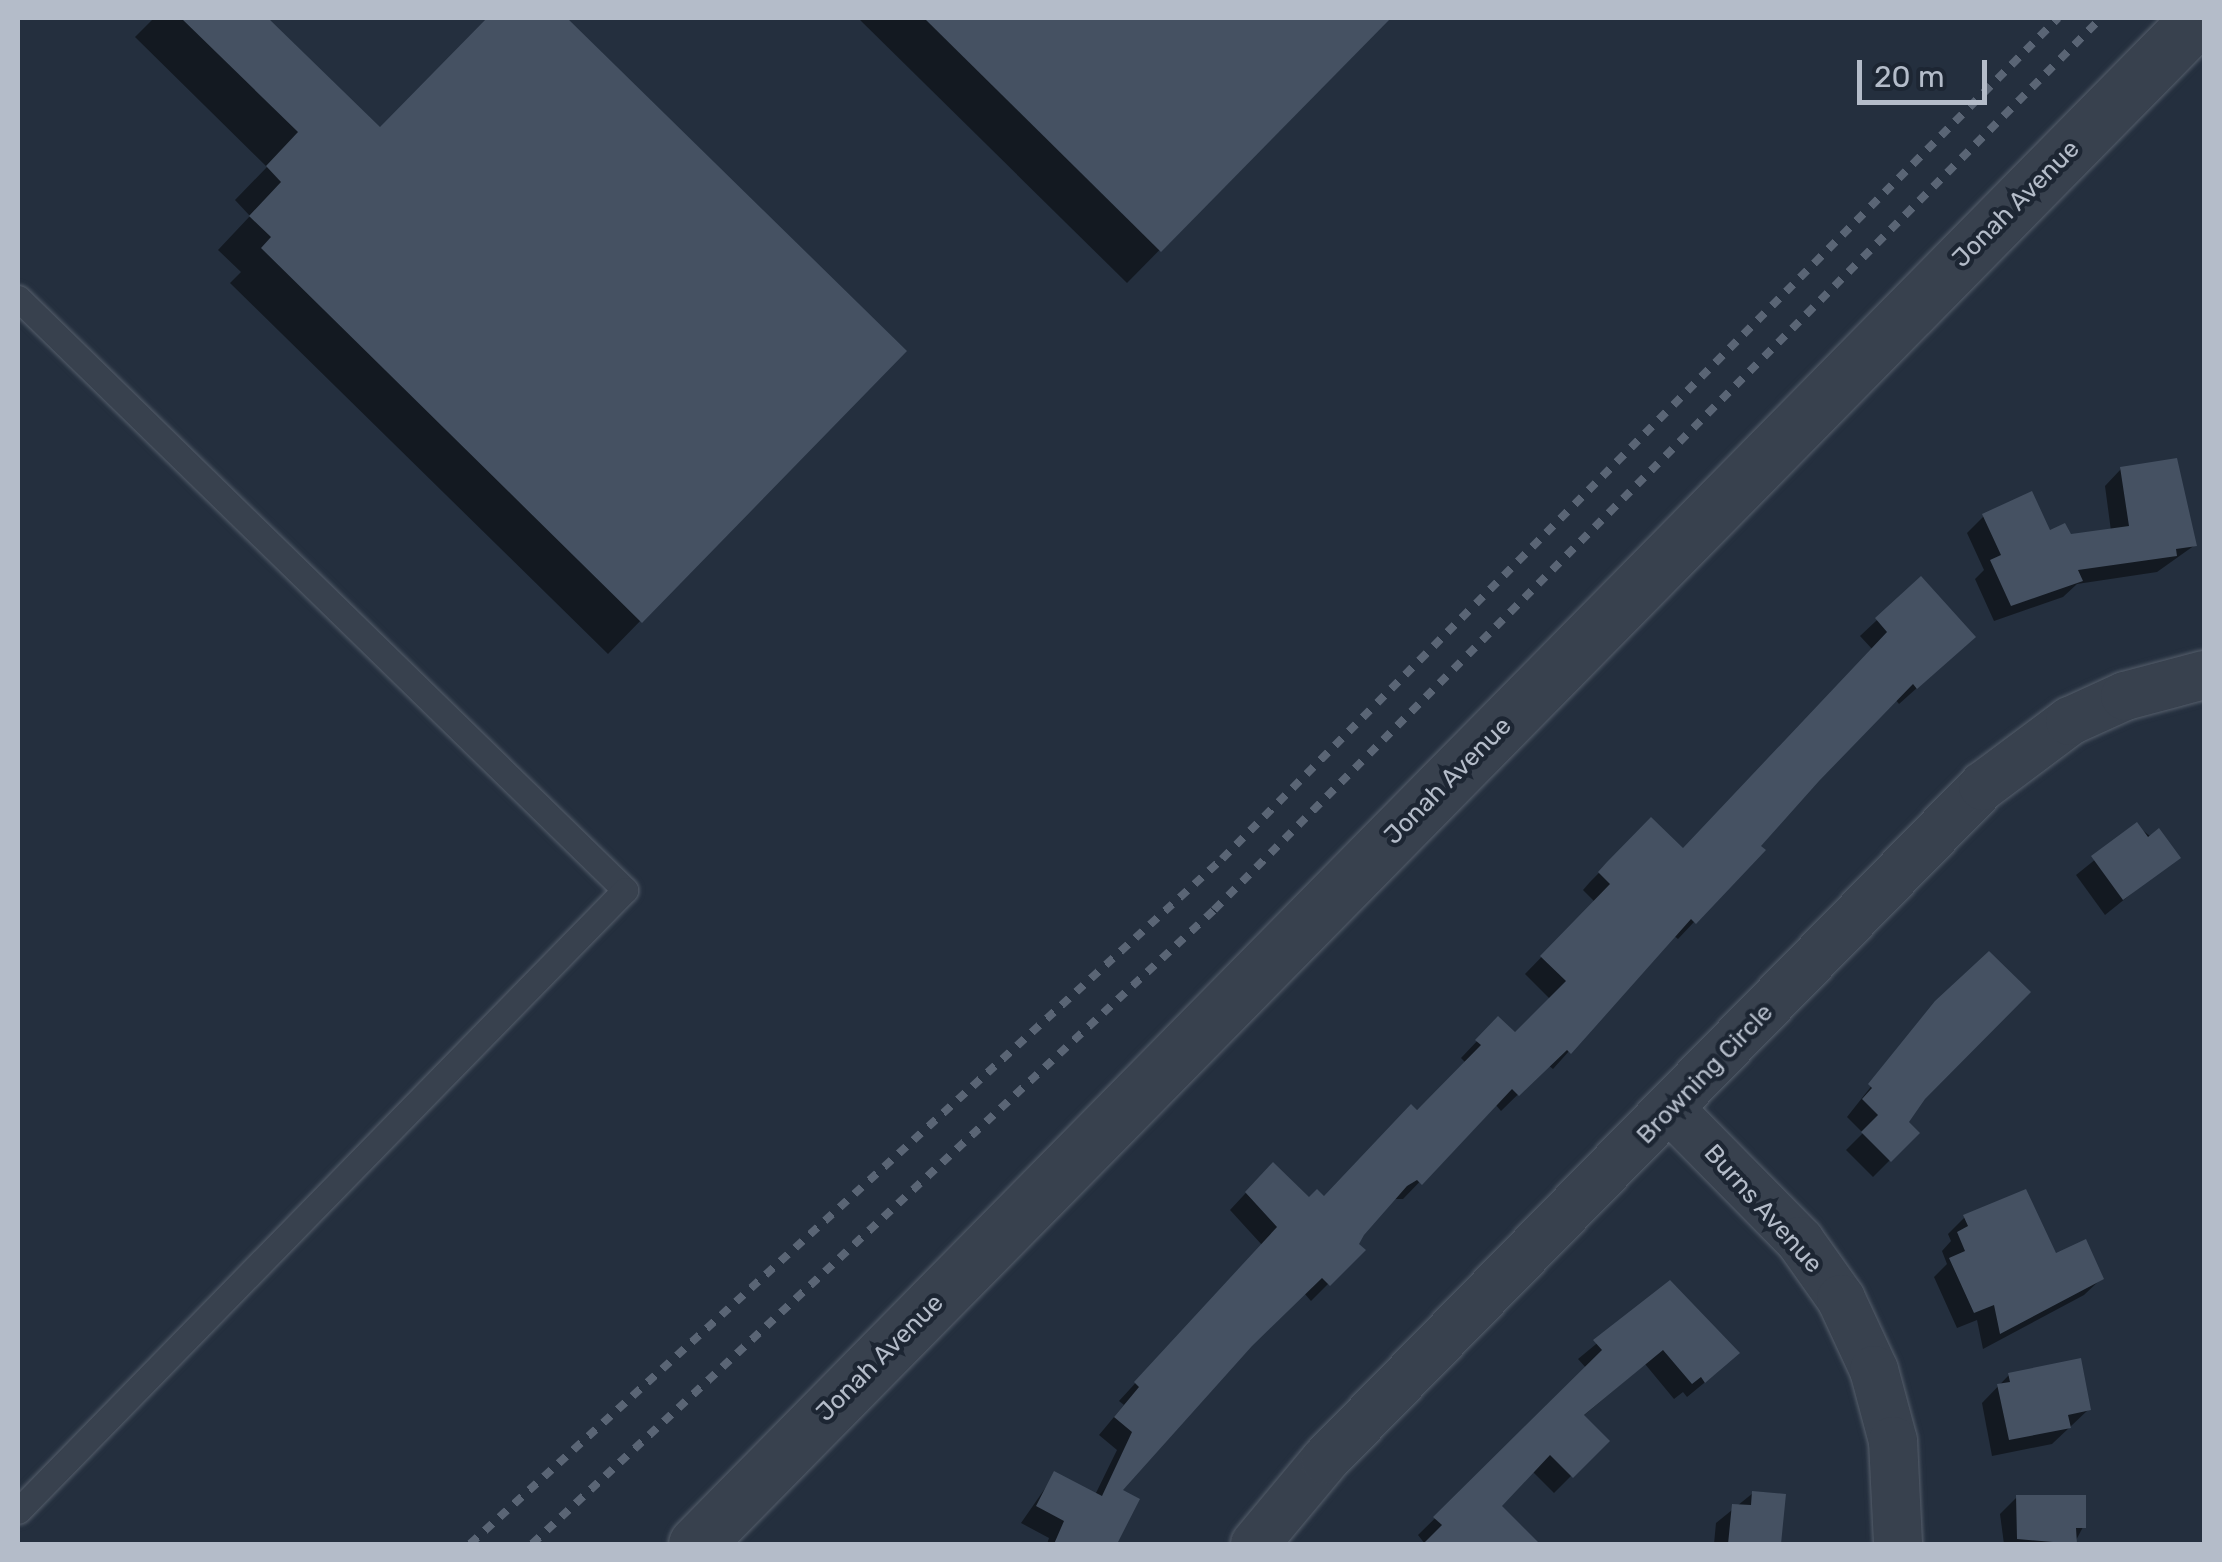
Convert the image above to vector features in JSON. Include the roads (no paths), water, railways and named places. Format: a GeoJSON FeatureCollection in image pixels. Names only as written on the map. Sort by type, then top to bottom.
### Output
{"type":"FeatureCollection","features":[{"type":"Feature","properties":{"kind":"street","name":"Jonah Avenue"},"geometry":{"type":"LineString","coordinates":[[696,1544],[2199,18]]}},
{"type":"Feature","properties":{"kind":"street","name":"Browning Circle"},"geometry":{"type":"LineString","coordinates":[[1256,1544],[1326,1460],[1983,786],[2070,721],[2126,696],[2204,675]]}},
{"type":"Feature","properties":{"kind":"street","name":"Burns Avenue"},"geometry":{"type":"LineString","coordinates":[[1671,1110],[1800,1241],[1841,1299],[1874,1370],[1893,1441],[1898,1544]]}},
{"type":"Feature","properties":{"kind":"lane"},"geometry":{"type":"LineString","coordinates":[[18,298],[625,890],[18,1510]]}},
{"type":"Feature","properties":{"kind":"railway"},"geometry":{"type":"LineString","coordinates":[[470,1544],[1222,859],[2058,18]]}},
{"type":"Feature","properties":{"kind":"railway"},"geometry":{"type":"LineString","coordinates":[[532,1544],[1214,910],[2101,18]]}}]}
